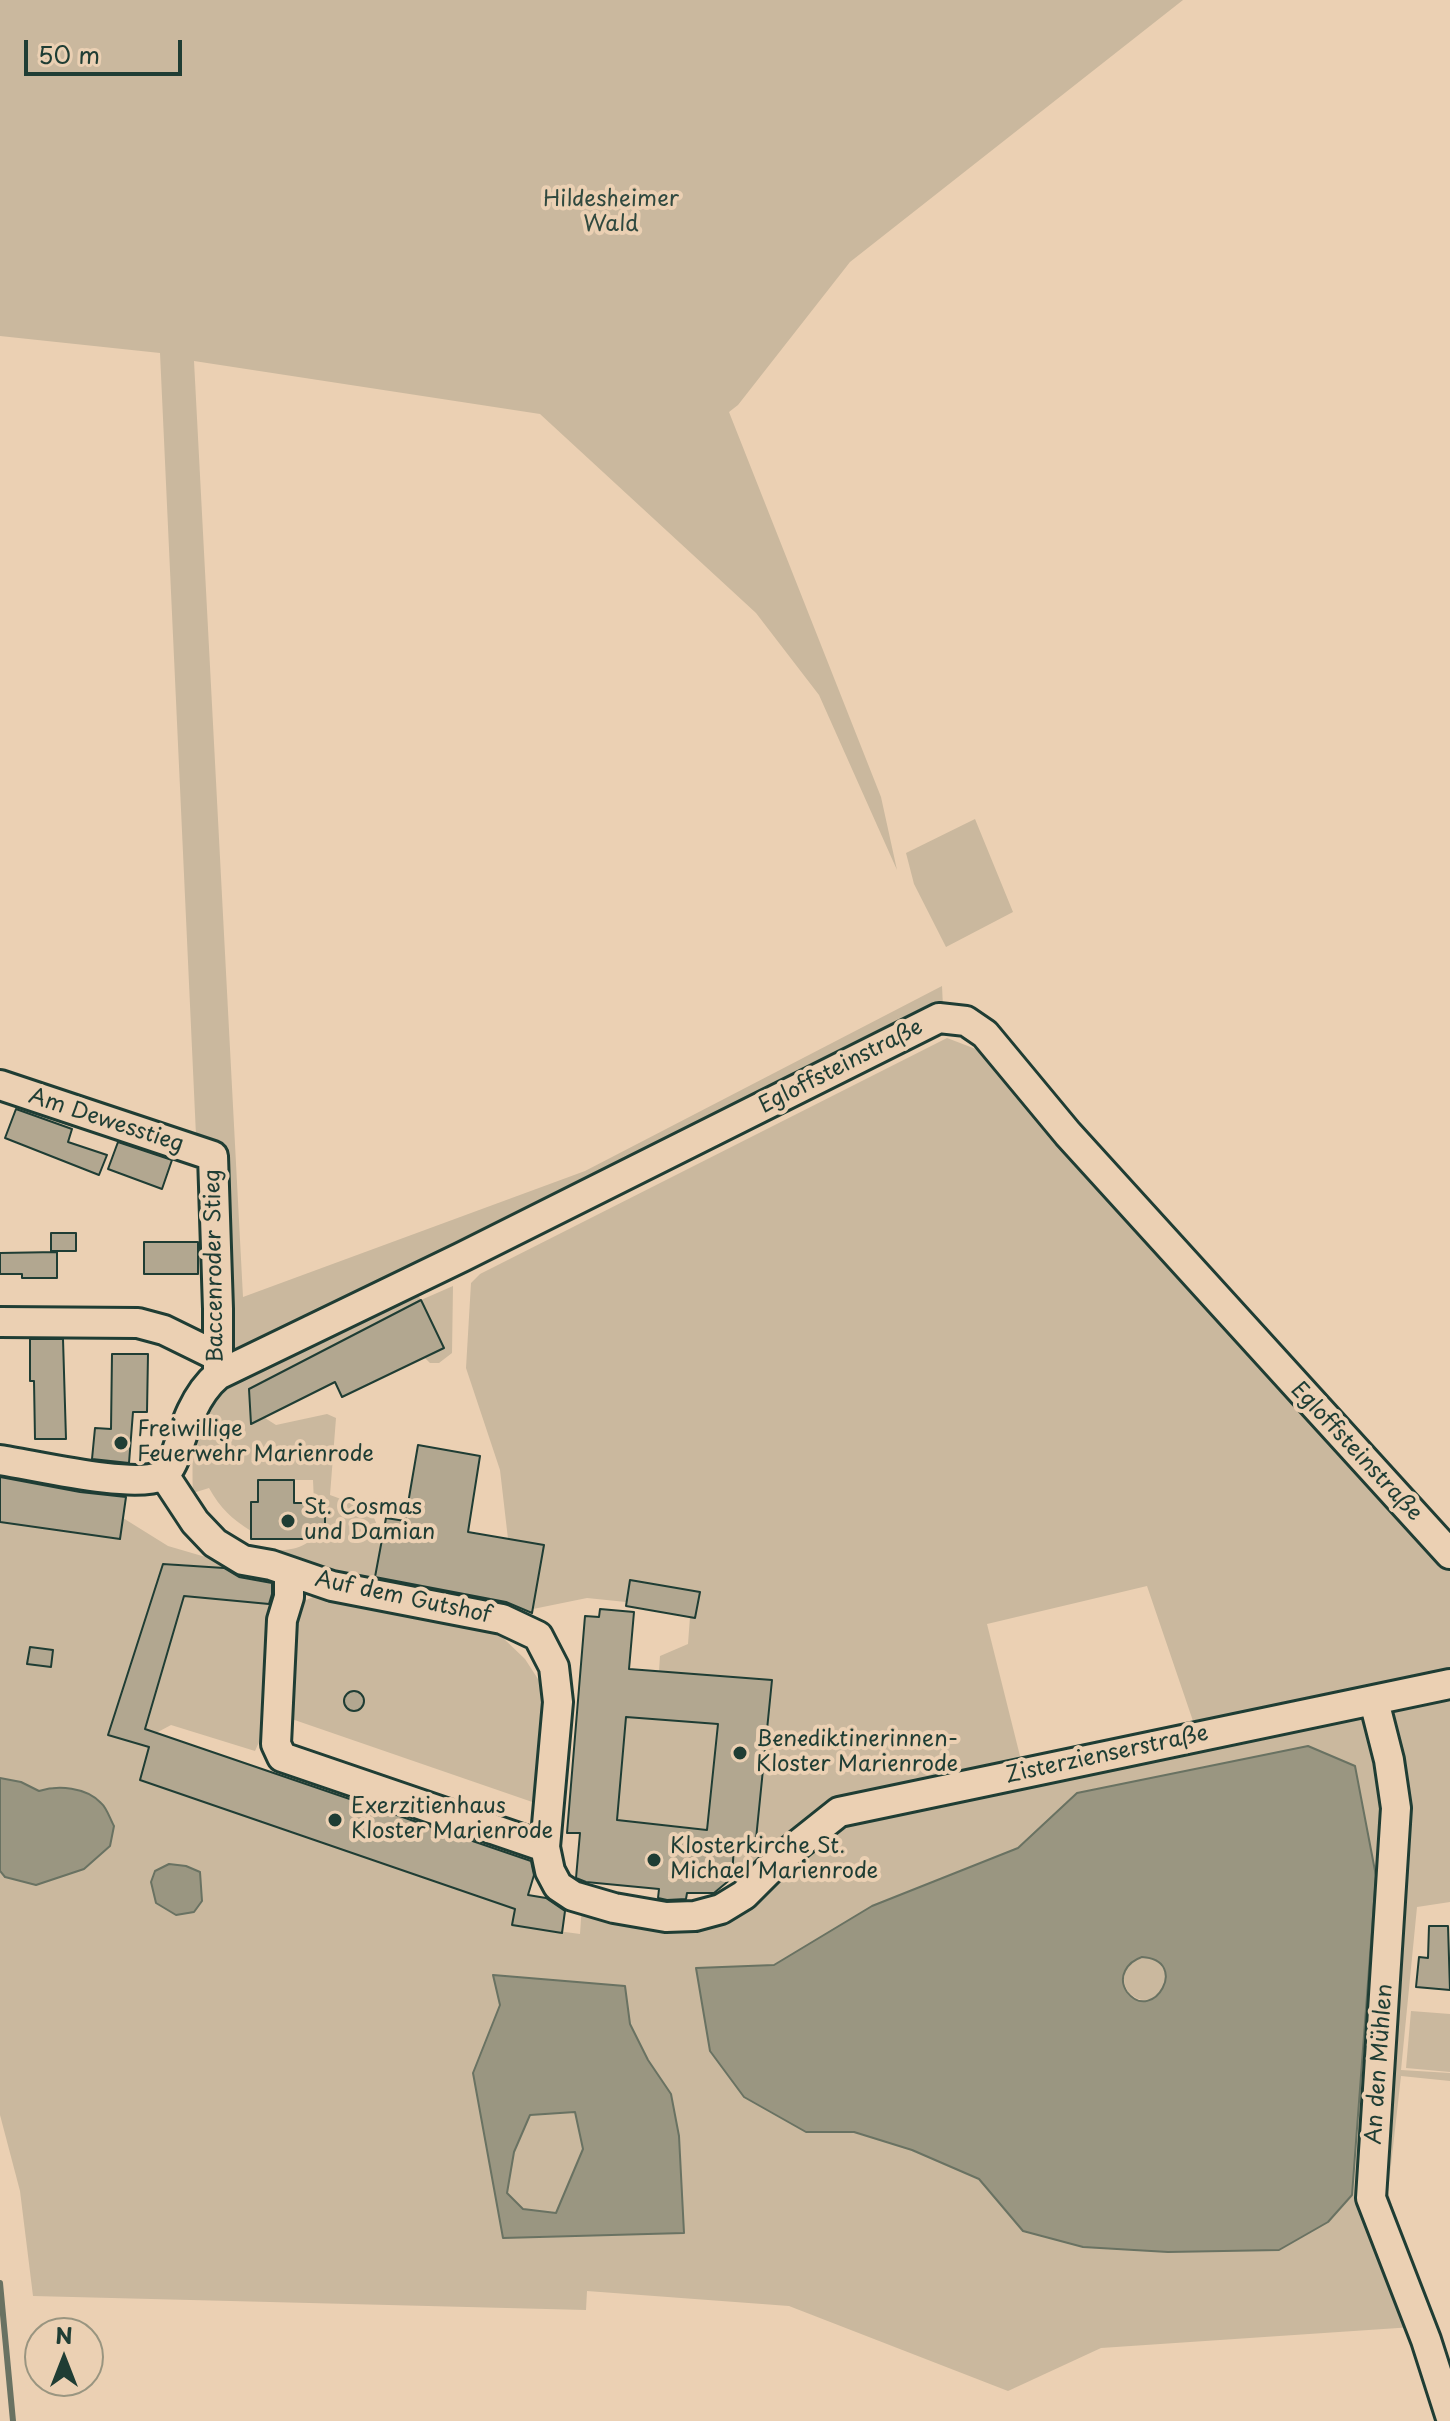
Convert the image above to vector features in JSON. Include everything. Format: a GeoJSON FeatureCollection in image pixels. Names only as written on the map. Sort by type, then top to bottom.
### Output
{"type":"FeatureCollection","features":[{"type":"Feature","properties":{"kind":"street","name":"Egloffsteinstraße"},"geometry":{"type":"LineString","coordinates":[[164,1475],[173,1462],[184,1428],[217,1366],[462,1257],[939,1018],[966,1021],[985,1034],[1068,1134],[1450,1554]]}},
{"type":"Feature","properties":{"kind":"street","name":"Am Dewesstieg"},"geometry":{"type":"LineString","coordinates":[[0,1085],[213,1156]]}},
{"type":"Feature","properties":{"kind":"street","name":"Baccenroder Stieg"},"geometry":{"type":"LineString","coordinates":[[213,1156],[217,1366]]}},
{"type":"Feature","properties":{"kind":"street"},"geometry":{"type":"LineString","coordinates":[[0,1322],[138,1323],[164,1330],[217,1366]]}},
{"type":"Feature","properties":{"kind":"street"},"geometry":{"type":"LineString","coordinates":[[0,1460],[121,1479],[145,1481],[164,1475]]}},
{"type":"Feature","properties":{"kind":"street","name":"Auf dem Gutshof"},"geometry":{"type":"LineString","coordinates":[[164,1475],[195,1522],[215,1543],[243,1560],[271,1565],[332,1586],[502,1619],[538,1636],[554,1667],[558,1702],[545,1847],[550,1871],[558,1886],[573,1896],[614,1908],[666,1917],[695,1916],[721,1909],[744,1895],[780,1859]]}},
{"type":"Feature","properties":{"kind":"street"},"geometry":{"type":"LineString","coordinates":[[289,1572],[289,1597],[282,1620],[276,1744],[282,1757],[545,1847]]}},
{"type":"Feature","properties":{"kind":"street","name":"Zisterzienserstraße"},"geometry":{"type":"LineString","coordinates":[[780,1859],[839,1812],[1450,1684]]}},
{"type":"Feature","properties":{"kind":"street","name":"An den Mühlen"},"geometry":{"type":"LineString","coordinates":[[1374,1701],[1389,1760],[1396,1808],[1371,2198],[1426,2340],[1450,2415]]}},
{"type":"Feature","properties":{"kind":"green space","name":"Hildesheimer Wald"},"geometry":{"type":"Polygon","coordinates":[[[0,0],[1183,0],[850,262],[738,405],[729,412],[881,797],[897,870],[819,695],[756,613],[540,414],[194,361],[243,1297],[585,1171],[942,986],[943,1007],[247,1354],[232,1351],[205,1331],[160,353],[0,336],[0,0]]]}},
{"type":"Feature","properties":{"kind":"green space"},"geometry":{"type":"Polygon","coordinates":[[[975,819],[1013,912],[946,947],[914,884],[906,853],[975,819]]]}},
{"type":"Feature","properties":{"kind":"green space"},"geometry":{"type":"Polygon","coordinates":[[[947,1038],[981,1051],[1450,1569],[1450,1672],[1193,1721],[1147,1586],[987,1624],[1021,1760],[893,1788],[766,1863],[756,1863],[737,1882],[732,1878],[723,1844],[743,1846],[744,1838],[755,1839],[772,1680],[659,1671],[660,1656],[688,1644],[690,1617],[695,1618],[699,1593],[630,1581],[626,1602],[587,1598],[533,1609],[544,1545],[508,1539],[500,1470],[466,1368],[471,1283],[480,1274],[947,1038]]]}},
{"type":"Feature","properties":{"kind":"green space"},"geometry":{"type":"Polygon","coordinates":[[[453,1286],[452,1353],[439,1363],[430,1363],[425,1358],[420,1301],[249,1389],[251,1424],[265,1418],[276,1425],[327,1414],[336,1418],[330,1495],[371,1510],[382,1538],[374,1586],[328,1575],[314,1562],[254,1550],[300,1547],[324,1529],[325,1513],[314,1503],[313,1480],[259,1480],[259,1502],[251,1531],[227,1512],[209,1488],[193,1493],[197,1431],[209,1407],[233,1380],[415,1290],[421,1300],[453,1286]]]}},
{"type":"Feature","properties":{"kind":"green space"},"geometry":{"type":"Polygon","coordinates":[[[123,1518],[168,1546],[250,1570],[164,1563],[109,1735],[141,1744],[184,1596],[277,1604],[267,1724],[255,1751],[171,1725],[156,1733],[140,1780],[515,1909],[513,1925],[580,1934],[582,1905],[694,1925],[844,1824],[1138,1757],[1450,1699],[1450,1902],[1417,1907],[1401,2070],[1450,2073],[1450,2081],[1401,2076],[1388,2192],[1428,2326],[1101,2348],[1008,2391],[789,2306],[587,2291],[586,2310],[33,2296],[20,2191],[0,2115],[0,1871],[5,1877],[53,1787],[39,1791],[21,1782],[0,1778],[0,1522],[120,1539],[123,1518]],[[1077,1793],[1018,1848],[872,1906],[774,1965],[697,1968],[806,2132],[854,2132],[912,2150],[979,2179],[1023,2231],[1352,2195],[1376,1876],[1077,1793]],[[494,1975],[500,2005],[473,2073],[503,2238],[683,2233],[671,2094],[648,2060],[630,2024],[625,1986],[494,1975]]]}},
{"type":"Feature","properties":{"kind":"green space"},"geometry":{"type":"Polygon","coordinates":[[[319,1594],[475,1623],[501,1636],[525,1659],[538,1679],[551,1677],[541,1805],[283,1716],[290,1615],[300,1603],[319,1594]]]}},
{"type":"Feature","properties":{"kind":"green space"},"geometry":{"type":"Polygon","coordinates":[[[626,1717],[718,1724],[707,1829],[617,1820],[626,1717]]]}},
{"type":"Feature","properties":{"kind":"green space"},"geometry":{"type":"Polygon","coordinates":[[[1145,1958],[1160,1964],[1166,1979],[1160,1994],[1145,2000],[1130,1994],[1124,1979],[1130,1964],[1145,1958]]]}},
{"type":"Feature","properties":{"kind":"green space"},"geometry":{"type":"Polygon","coordinates":[[[1411,2011],[1450,2014],[1450,2072],[1406,2068],[1411,2011]]]}},
{"type":"Feature","properties":{"kind":"green space"},"geometry":{"type":"Polygon","coordinates":[[[576,2112],[583,2149],[556,2213],[523,2209],[507,2193],[514,2152],[530,2114],[576,2112]]]}},
{"type":"Feature","properties":{"kind":"shaded area"},"geometry":{"type":"Polygon","coordinates":[[[1308,1746],[1355,1766],[1376,1876],[1352,2195],[1328,2222],[1279,2250],[1168,2252],[1083,2247],[1023,2231],[979,2179],[912,2150],[854,2132],[806,2132],[744,2097],[710,2051],[696,1968],[774,1965],[872,1906],[1018,1848],[1077,1793],[1308,1746]],[[1142,1957],[1132,1962],[1125,1971],[1124,1986],[1137,2000],[1147,2001],[1163,1988],[1166,1978],[1164,1968],[1156,1961],[1142,1957]]]}},
{"type":"Feature","properties":{"kind":"shaded area"},"geometry":{"type":"Polygon","coordinates":[[[0,1778],[21,1782],[39,1791],[72,1789],[95,1798],[105,1808],[114,1826],[110,1846],[84,1869],[36,1885],[5,1877],[0,1871],[0,1778]]]}},
{"type":"Feature","properties":{"kind":"shaded area"},"geometry":{"type":"Polygon","coordinates":[[[169,1864],[200,1872],[202,1901],[194,1912],[176,1915],[156,1903],[151,1882],[155,1871],[169,1864]]]}},
{"type":"Feature","properties":{"kind":"shaded area"},"geometry":{"type":"Polygon","coordinates":[[[493,1975],[625,1986],[630,2024],[648,2060],[671,2094],[679,2136],[684,2233],[503,2238],[473,2073],[500,2005],[493,1975]],[[575,2112],[530,2115],[514,2152],[507,2193],[523,2209],[556,2213],[583,2149],[575,2112]]]}},
{"type":"Feature","properties":{"kind":"building"},"geometry":{"type":"Polygon","coordinates":[[[16,1109],[72,1129],[68,1142],[107,1155],[99,1175],[5,1138],[16,1109]]]}},
{"type":"Feature","properties":{"kind":"building"},"geometry":{"type":"Polygon","coordinates":[[[118,1142],[172,1160],[162,1189],[108,1169],[118,1142]]]}},
{"type":"Feature","properties":{"kind":"building"},"geometry":{"type":"Polygon","coordinates":[[[51,1233],[76,1233],[76,1251],[51,1251],[51,1233]]]}},
{"type":"Feature","properties":{"kind":"building"},"geometry":{"type":"Polygon","coordinates":[[[144,1242],[198,1242],[198,1274],[144,1274],[144,1242]]]}},
{"type":"Feature","properties":{"kind":"building"},"geometry":{"type":"Polygon","coordinates":[[[57,1252],[57,1278],[22,1278],[22,1274],[0,1274],[0,1253],[57,1252]]]}},
{"type":"Feature","properties":{"kind":"building"},"geometry":{"type":"Polygon","coordinates":[[[421,1300],[444,1348],[342,1397],[335,1382],[251,1424],[249,1389],[421,1300]]]}},
{"type":"Feature","properties":{"kind":"building"},"geometry":{"type":"Polygon","coordinates":[[[30,1339],[63,1339],[66,1439],[35,1439],[30,1339]]]}},
{"type":"Feature","properties":{"kind":"building"},"geometry":{"type":"Polygon","coordinates":[[[112,1354],[148,1354],[147,1412],[133,1412],[129,1463],[92,1459],[95,1428],[111,1429],[112,1354]]]}},
{"type":"Feature","properties":{"kind":"building"},"geometry":{"type":"Polygon","coordinates":[[[418,1445],[480,1456],[468,1532],[544,1545],[532,1613],[506,1602],[375,1577],[386,1518],[405,1521],[418,1445]]]}},
{"type":"Feature","properties":{"kind":"building"},"geometry":{"type":"Polygon","coordinates":[[[0,1477],[126,1497],[120,1539],[0,1522],[0,1477]]]}},
{"type":"Feature","properties":{"kind":"building","name":"St. Cosmas und Damian"},"geometry":{"type":"Polygon","coordinates":[[[258,1480],[294,1480],[294,1503],[314,1503],[325,1513],[325,1529],[314,1539],[251,1539],[251,1502],[258,1502],[258,1480]]]}},
{"type":"Feature","properties":{"kind":"building","name":"Exerzitienhaus Kloster Marienrode"},"geometry":{"type":"Polygon","coordinates":[[[163,1564],[224,1568],[239,1577],[272,1583],[272,1594],[269,1604],[184,1596],[145,1729],[531,1861],[534,1875],[528,1895],[546,1898],[565,1911],[562,1933],[512,1925],[515,1909],[140,1780],[149,1747],[108,1735],[163,1564]]]}},
{"type":"Feature","properties":{"kind":"building"},"geometry":{"type":"Polygon","coordinates":[[[630,1580],[700,1592],[695,1618],[626,1606],[630,1580]]]}},
{"type":"Feature","properties":{"kind":"building","name":"Benediktinerinnen- Kloster Marienrode"},"geometry":{"type":"Polygon","coordinates":[[[600,1609],[634,1612],[629,1669],[772,1680],[756,1839],[744,1838],[743,1846],[734,1845],[732,1878],[714,1893],[687,1893],[686,1899],[667,1900],[658,1898],[659,1889],[586,1882],[576,1878],[580,1833],[567,1833],[585,1616],[599,1617],[600,1609]],[[626,1717],[617,1820],[707,1830],[718,1724],[626,1717]]]}},
{"type":"Feature","properties":{"kind":"building"},"geometry":{"type":"Polygon","coordinates":[[[30,1647],[53,1650],[51,1667],[27,1664],[30,1647]]]}},
{"type":"Feature","properties":{"kind":"building"},"geometry":{"type":"Polygon","coordinates":[[[354,1691],[361,1694],[364,1701],[361,1708],[354,1711],[347,1708],[344,1701],[347,1694],[354,1691]]]}},
{"type":"Feature","properties":{"kind":"building"},"geometry":{"type":"Polygon","coordinates":[[[1429,1926],[1448,1926],[1450,1990],[1416,1987],[1419,1957],[1428,1958],[1429,1926]]]}},
{"type":"Feature","properties":{"kind":"waterway"},"geometry":{"type":"LineString","coordinates":[[0,2283],[13,2421]]}},
{"type":"Feature","properties":{"kind":"place","name":"Freiwillige Feuerwehr Marienrode"},"geometry":{"type":"Point","coordinates":[121,1443]}},
{"type":"Feature","properties":{"kind":"place","name":"St. Cosmas und Damian"},"geometry":{"type":"Point","coordinates":[288,1521]}},
{"type":"Feature","properties":{"kind":"place","name":"Benediktinerinnen- Kloster Marienrode"},"geometry":{"type":"Point","coordinates":[740,1753]}},
{"type":"Feature","properties":{"kind":"place","name":"Exerzitienhaus Kloster Marienrode"},"geometry":{"type":"Point","coordinates":[335,1820]}},
{"type":"Feature","properties":{"kind":"place","name":"Klosterkirche St. Michael Marienrode"},"geometry":{"type":"Point","coordinates":[654,1860]}}]}
